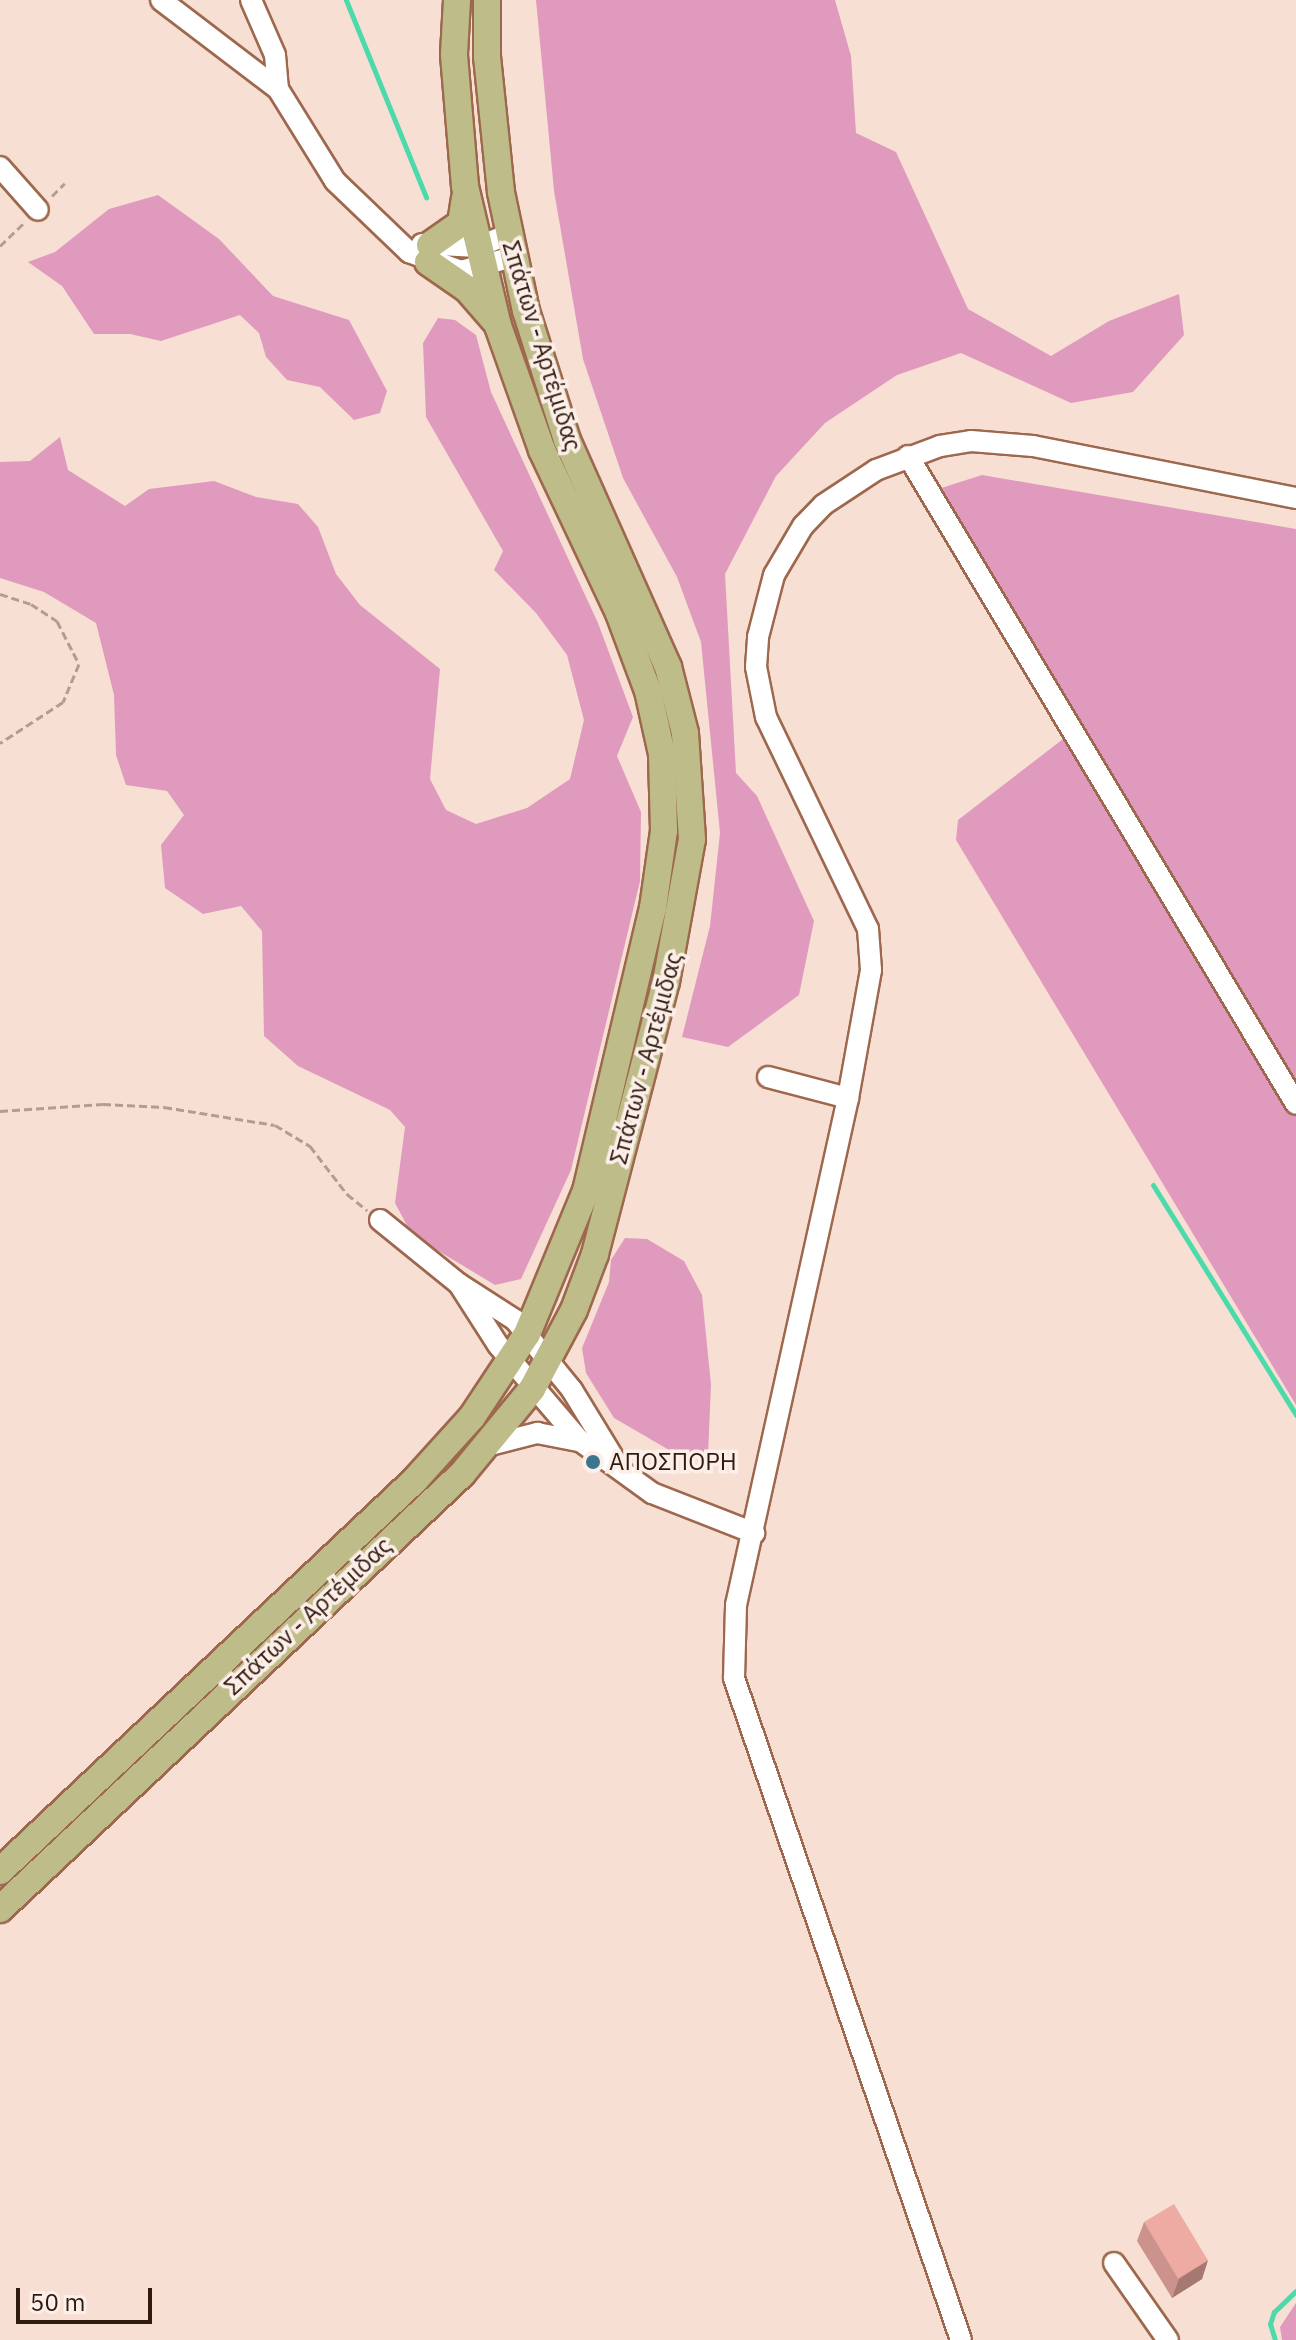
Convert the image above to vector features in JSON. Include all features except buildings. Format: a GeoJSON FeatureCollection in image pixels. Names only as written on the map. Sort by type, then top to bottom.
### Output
{"type":"FeatureCollection","features":[{"type":"Feature","properties":{"kind":"main road","name":"Σπάτων - Αρτέμιδας"},"geometry":{"type":"LineString","coordinates":[[0,1871],[415,1480],[472,1417],[527,1334],[586,1191],[653,908],[664,792],[648,691],[619,613],[542,450],[498,326],[480,258],[465,186],[454,54],[457,0]]}},
{"type":"Feature","properties":{"kind":"main road","name":"Σπάτων - Αρτέμιδας"},"geometry":{"type":"LineString","coordinates":[[0,1909],[490,1445],[532,1389],[549,1363],[595,1254],[673,956],[689,876],[692,794],[685,733],[668,667],[567,440],[510,246],[487,57],[487,0]]}},
{"type":"Feature","properties":{"kind":"main road"},"geometry":{"type":"LineString","coordinates":[[465,186],[461,223],[429,254],[467,289],[498,326]]}},
{"type":"Feature","properties":{"kind":"street"},"geometry":{"type":"LineString","coordinates":[[161,0],[278,89],[335,181],[391,235],[461,271],[480,258],[510,246]]}},
{"type":"Feature","properties":{"kind":"street"},"geometry":{"type":"LineString","coordinates":[[251,0],[275,55],[278,89]]}},
{"type":"Feature","properties":{"kind":"street"},"geometry":{"type":"LineString","coordinates":[[0,167],[38,210]]}},
{"type":"Feature","properties":{"kind":"street"},"geometry":{"type":"LineString","coordinates":[[961,2340],[779,1821],[734,1678],[732,1633],[868,997],[868,929],[770,728],[756,667],[758,637],[774,575],[803,526],[848,485],[908,456],[971,441],[1005,443],[1296,498]]}},
{"type":"Feature","properties":{"kind":"street"},"geometry":{"type":"LineString","coordinates":[[908,456],[1296,1104]]}},
{"type":"Feature","properties":{"kind":"street"},"geometry":{"type":"LineString","coordinates":[[768,1077],[848,1098]]}},
{"type":"Feature","properties":{"kind":"street"},"geometry":{"type":"LineString","coordinates":[[380,1220],[459,1284],[498,1305],[527,1334],[589,1415],[619,1467]]}},
{"type":"Feature","properties":{"kind":"street"},"geometry":{"type":"LineString","coordinates":[[459,1284],[532,1389],[580,1441],[673,1503],[754,1533]]}},
{"type":"Feature","properties":{"kind":"street"},"geometry":{"type":"LineString","coordinates":[[490,1445],[537,1433],[580,1441]]}},
{"type":"Feature","properties":{"kind":"street"},"geometry":{"type":"LineString","coordinates":[[1114,2263],[1168,2340]]}},
{"type":"Feature","properties":{"kind":"path"},"geometry":{"type":"LineString","coordinates":[[0,594],[31,604],[57,621],[79,664],[63,702],[0,743]]}},
{"type":"Feature","properties":{"kind":"path"},"geometry":{"type":"LineString","coordinates":[[0,1111],[71,1104],[164,1107],[275,1125],[310,1146],[347,1194],[380,1220]]}},
{"type":"Feature","properties":{"kind":"shaded area"},"geometry":{"type":"Polygon","coordinates":[[[536,0],[835,0],[851,56],[856,133],[896,152],[968,309],[1051,356],[1109,321],[1179,294],[1184,335],[1133,392],[1071,403],[961,353],[897,375],[825,423],[776,476],[725,574],[736,773],[757,796],[814,921],[799,995],[728,1047],[682,1037],[710,926],[720,833],[701,642],[677,577],[623,478],[583,359],[554,191],[536,0]]]}},
{"type":"Feature","properties":{"kind":"shaded area"},"geometry":{"type":"Polygon","coordinates":[[[158,195],[219,239],[273,296],[349,320],[387,391],[380,413],[354,420],[320,387],[287,380],[266,357],[259,333],[240,315],[161,341],[130,334],[94,334],[62,286],[28,262],[55,252],[109,209],[158,195]]]}},
{"type":"Feature","properties":{"kind":"shaded area"},"geometry":{"type":"Polygon","coordinates":[[[438,318],[455,320],[476,335],[491,392],[598,623],[633,717],[617,756],[641,812],[640,881],[571,1170],[521,1279],[495,1285],[412,1235],[395,1203],[405,1127],[390,1110],[298,1066],[264,1036],[262,931],[241,906],[203,914],[165,888],[161,845],[184,815],[167,791],[126,785],[116,755],[114,695],[96,623],[44,592],[0,578],[0,462],[30,461],[60,437],[68,470],[125,506],[149,489],[214,481],[256,497],[298,504],[318,527],[336,574],[360,605],[440,669],[430,779],[446,810],[476,824],[527,808],[570,779],[584,720],[567,655],[536,613],[494,570],[503,551],[426,417],[423,343],[438,318]]]}},
{"type":"Feature","properties":{"kind":"shaded area"},"geometry":{"type":"Polygon","coordinates":[[[982,475],[1296,529],[1296,1405],[956,840],[958,820],[1076,729],[935,490],[982,475]]]}},
{"type":"Feature","properties":{"kind":"shaded area"},"geometry":{"type":"Polygon","coordinates":[[[625,1238],[647,1239],[684,1261],[702,1295],[711,1385],[708,1454],[676,1454],[614,1418],[586,1373],[582,1348],[609,1282],[611,1260],[625,1238]]]}},
{"type":"Feature","properties":{"kind":"shaded area"},"geometry":{"type":"Polygon","coordinates":[[[1296,2303],[1296,2340],[1282,2340],[1280,2327],[1296,2303]]]}},
{"type":"Feature","properties":{"kind":"waterway"},"geometry":{"type":"LineString","coordinates":[[346,0],[426,197]]}},
{"type":"Feature","properties":{"kind":"waterway"},"geometry":{"type":"LineString","coordinates":[[1153,1185],[1296,1415]]}},
{"type":"Feature","properties":{"kind":"waterway"},"geometry":{"type":"LineString","coordinates":[[1275,2340],[1270,2324],[1274,2312],[1296,2291]]}},
{"type":"Feature","properties":{"kind":"place","name":"ΑΠΟΣΠΟΡΗ"},"geometry":{"type":"Point","coordinates":[593,1462]}}]}
